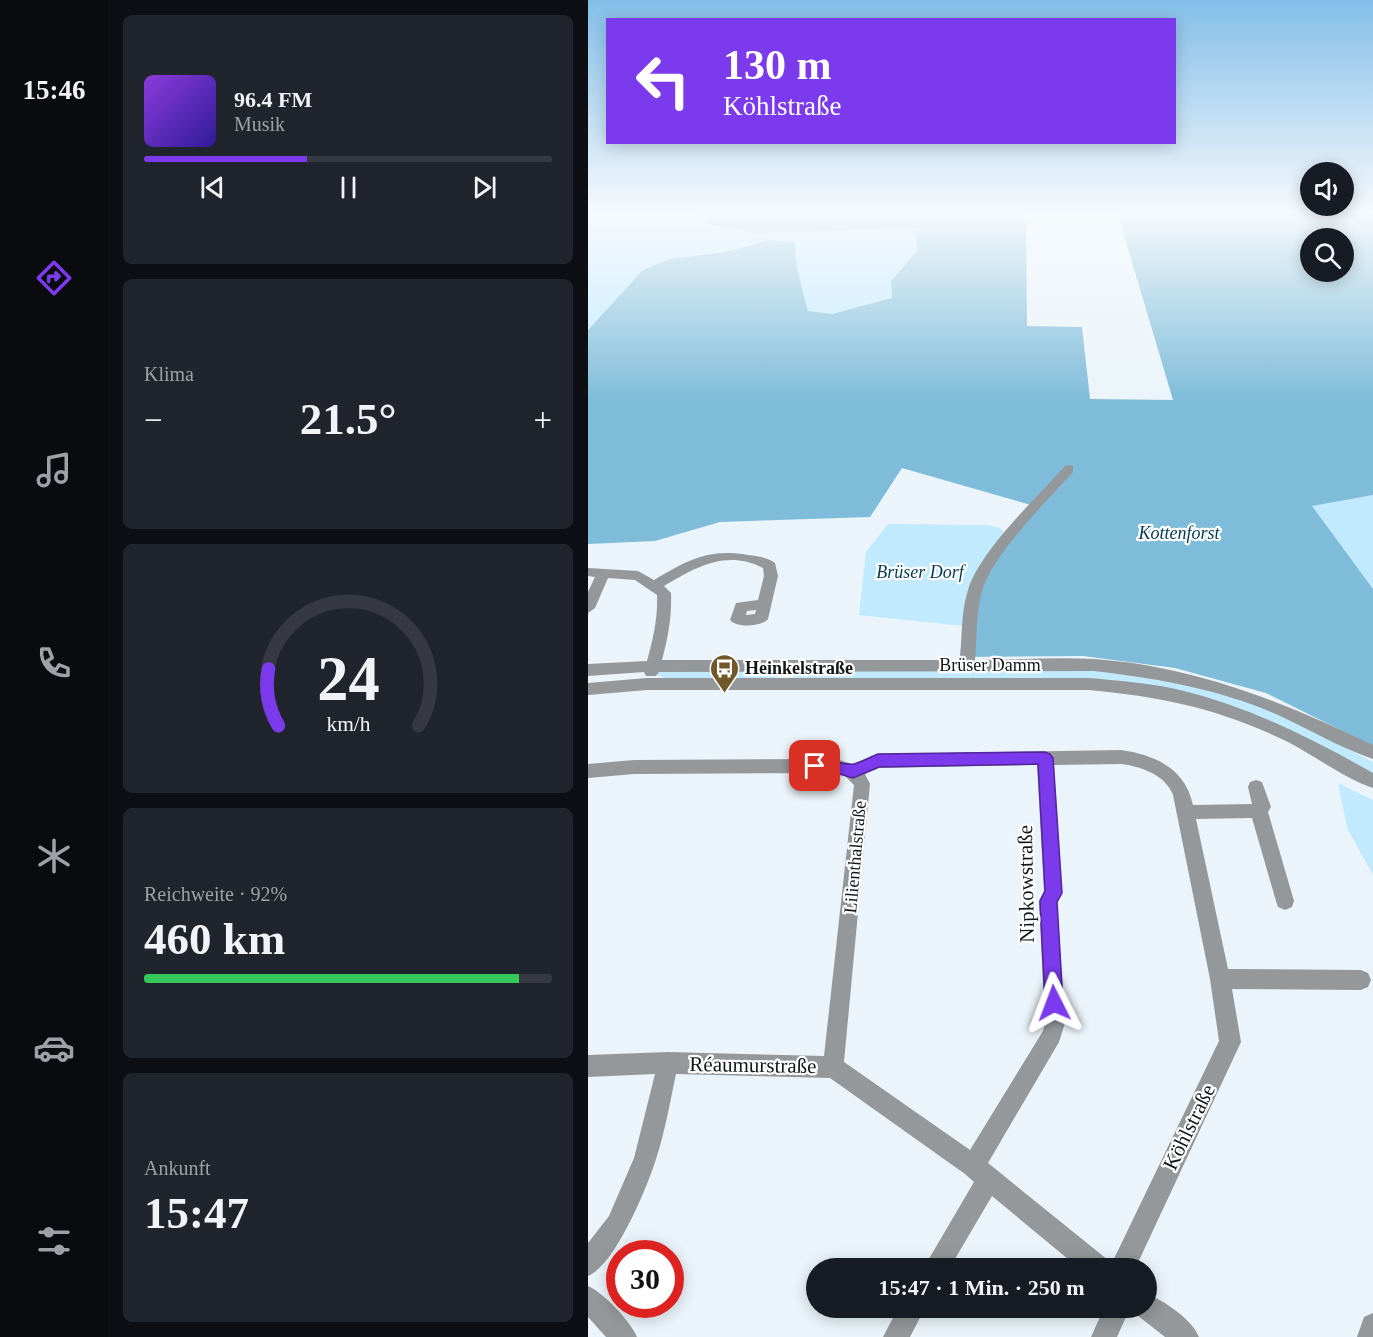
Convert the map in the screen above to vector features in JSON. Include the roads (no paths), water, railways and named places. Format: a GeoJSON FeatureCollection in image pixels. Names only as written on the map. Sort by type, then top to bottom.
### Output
{"type":"FeatureCollection","features":[{"type":"Feature","properties":{"kind":"street"},"geometry":{"type":"LineString","coordinates":[[967,665],[974,593],[980,577],[993,556],[1069,469]]}},
{"type":"Feature","properties":{"kind":"street"},"geometry":{"type":"LineString","coordinates":[[655,585],[700,560],[728,559],[766,562],[771,570],[764,605]]}},
{"type":"Feature","properties":{"kind":"street"},"geometry":{"type":"LineString","coordinates":[[588,572],[638,576],[664,592],[666,610],[664,627],[648,684]]}},
{"type":"Feature","properties":{"kind":"street"},"geometry":{"type":"LineString","coordinates":[[588,608],[604,572]]}},
{"type":"Feature","properties":{"kind":"street","name":"Brüser Damm"},"geometry":{"type":"LineString","coordinates":[[588,670],[653,666],[1094,665],[1159,673],[1232,692],[1373,752]]}},
{"type":"Feature","properties":{"kind":"street","name":"Brüser Damm"},"geometry":{"type":"LineString","coordinates":[[588,689],[648,684],[1089,684],[1155,691],[1221,708],[1266,725],[1373,781]]}},
{"type":"Feature","properties":{"kind":"street","name":"Köhlstraße"},"geometry":{"type":"LineString","coordinates":[[853,771],[878,760],[1121,757],[1143,760],[1155,766],[1178,785],[1187,812],[1230,1042],[1127,1258]]}},
{"type":"Feature","properties":{"kind":"street","name":"Nipkowstraße"},"geometry":{"type":"LineString","coordinates":[[981,1172],[1052,1035],[1055,1023],[1048,901],[1053,893],[1045,758]]}},
{"type":"Feature","properties":{"kind":"street"},"geometry":{"type":"LineString","coordinates":[[588,771],[634,766],[836,766],[853,771]]}},
{"type":"Feature","properties":{"kind":"street","name":"Lilienthalstraße"},"geometry":{"type":"LineString","coordinates":[[833,1067],[862,784],[853,771]]}},
{"type":"Feature","properties":{"kind":"street"},"geometry":{"type":"LineString","coordinates":[[1256,787],[1262,807],[1259,811],[1285,901]]}},
{"type":"Feature","properties":{"kind":"street"},"geometry":{"type":"LineString","coordinates":[[1187,812],[1259,811]]}},
{"type":"Feature","properties":{"kind":"street"},"geometry":{"type":"LineString","coordinates":[[1220,979],[1361,980]]}},
{"type":"Feature","properties":{"kind":"street"},"geometry":{"type":"LineString","coordinates":[[588,1264],[617,1224],[645,1159],[668,1063]]}},
{"type":"Feature","properties":{"kind":"street","name":"Réaumurstraße"},"geometry":{"type":"LineString","coordinates":[[588,1066],[668,1063],[833,1067],[981,1172],[1086,1258]]}},
{"type":"Feature","properties":{"kind":"street"},"geometry":{"type":"LineString","coordinates":[[941,1258],[981,1172]]}},
{"type":"Feature","properties":{"kind":"street"},"geometry":{"type":"LineString","coordinates":[[588,1299],[624,1337]]}},
{"type":"Feature","properties":{"kind":"street"},"geometry":{"type":"LineString","coordinates":[[1157,1315],[1186,1337]]}},
{"type":"Feature","properties":{"kind":"street"},"geometry":{"type":"LineString","coordinates":[[896,1337],[906,1318]]}},
{"type":"Feature","properties":{"kind":"street"},"geometry":{"type":"LineString","coordinates":[[1104,1337],[1113,1318]]}},
{"type":"Feature","properties":{"kind":"street"},"geometry":{"type":"LineString","coordinates":[[1370,1337],[1373,1326]]}},
{"type":"Feature","properties":{"kind":"place","name":"Heinkelstraße"},"geometry":{"type":"Point","coordinates":[724,694]}},
{"type":"Feature","properties":{"kind":"park label","name":"Kottenforst"},"geometry":{"type":"Point","coordinates":[1179,533]}},
{"type":"Feature","properties":{"kind":"park label","name":"Brüser Dorf"},"geometry":{"type":"Point","coordinates":[920,572]}}]}
